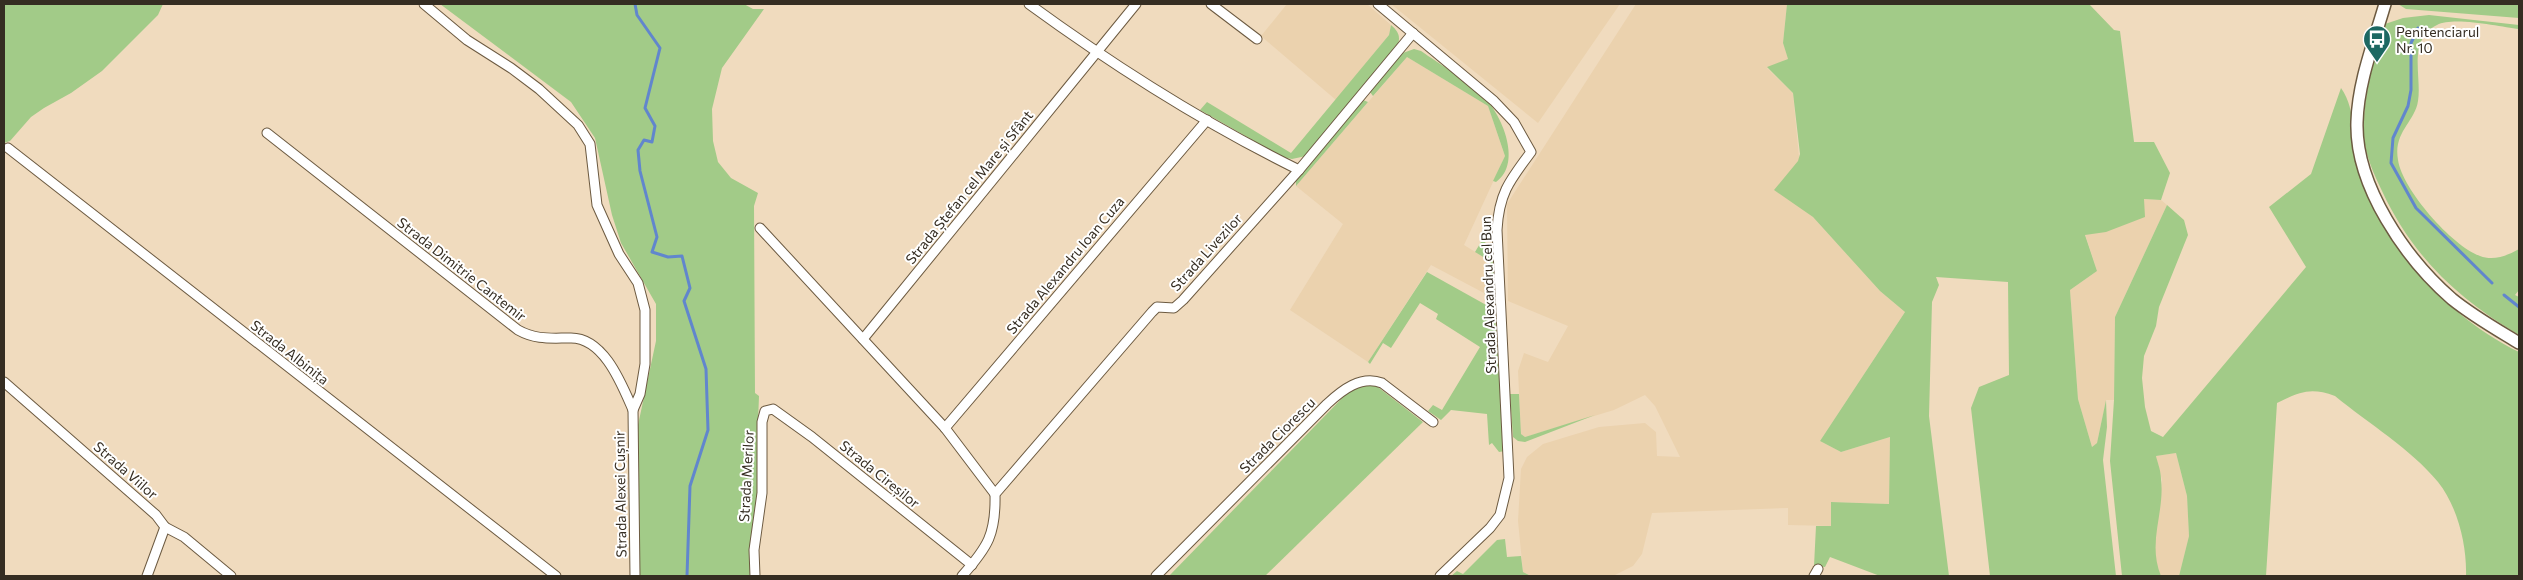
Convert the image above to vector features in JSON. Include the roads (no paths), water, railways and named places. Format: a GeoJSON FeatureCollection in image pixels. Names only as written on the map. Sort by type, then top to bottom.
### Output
{"type":"FeatureCollection","features":[{"type":"Feature","properties":{"kind":"street"},"geometry":{"type":"LineString","coordinates":[[424,4],[467,40],[511,68],[538,89],[578,125],[590,144],[597,205],[619,254],[638,283],[644,310],[645,364],[640,394],[633,410]]}},
{"type":"Feature","properties":{"kind":"street"},"geometry":{"type":"LineString","coordinates":[[1029,4],[1096,53],[1207,120],[1299,170]]}},
{"type":"Feature","properties":{"kind":"street","name":"Strada Ștefan cel Mare și Sfânt"},"geometry":{"type":"LineString","coordinates":[[863,339],[1136,4]]}},
{"type":"Feature","properties":{"kind":"street"},"geometry":{"type":"LineString","coordinates":[[1211,4],[1257,39]]}},
{"type":"Feature","properties":{"kind":"street","name":"Strada Alexandru cel Bun"},"geometry":{"type":"LineString","coordinates":[[1378,4],[1500,108],[1514,122],[1531,152],[1504,192],[1498,212],[1497,230],[1509,451],[1505,498],[1500,515],[1490,528],[1440,576]]}},
{"type":"Feature","properties":{"kind":"street"},"geometry":{"type":"LineString","coordinates":[[2385,4],[2365,72],[2357,122],[2358,143],[2371,188],[2390,224],[2416,261],[2440,286],[2474,315],[2519,343]]}},
{"type":"Feature","properties":{"kind":"street","name":"Strada Livezilor"},"geometry":{"type":"LineString","coordinates":[[995,494],[1152,312],[1157,307],[1174,308],[1299,170],[1413,34]]}},
{"type":"Feature","properties":{"kind":"street","name":"Strada Alexandru Ioan Cuza"},"geometry":{"type":"LineString","coordinates":[[945,428],[1207,120]]}},
{"type":"Feature","properties":{"kind":"street","name":"Strada Dimitrie Cantemir"},"geometry":{"type":"LineString","coordinates":[[267,133],[518,330],[540,339],[576,338],[597,348],[619,378],[633,410]]}},
{"type":"Feature","properties":{"kind":"street","name":"Strada Albinița"},"geometry":{"type":"LineString","coordinates":[[8,148],[556,576]]}},
{"type":"Feature","properties":{"kind":"street"},"geometry":{"type":"LineString","coordinates":[[760,228],[945,428],[995,494],[994,529],[972,565],[962,576]]}},
{"type":"Feature","properties":{"kind":"street","name":"Strada Ciorescu"},"geometry":{"type":"LineString","coordinates":[[1156,576],[1327,404],[1349,385],[1374,380],[1382,383],[1433,422]]}},
{"type":"Feature","properties":{"kind":"street","name":"Strada Viilor"},"geometry":{"type":"LineString","coordinates":[[4,382],[156,515],[165,528],[184,537],[231,576]]}},
{"type":"Feature","properties":{"kind":"street","name":"Strada Cireșilor"},"geometry":{"type":"LineString","coordinates":[[769,409],[778,412],[812,437],[972,565]]}},
{"type":"Feature","properties":{"kind":"street","name":"Strada Merilor"},"geometry":{"type":"LineString","coordinates":[[755,576],[754,550],[759,518],[762,474],[762,422],[763,415],[769,409]]}},
{"type":"Feature","properties":{"kind":"street","name":"Strada Alexei Cușnir"},"geometry":{"type":"LineString","coordinates":[[633,410],[636,576]]}},
{"type":"Feature","properties":{"kind":"street"},"geometry":{"type":"LineString","coordinates":[[147,576],[165,528]]}},
{"type":"Feature","properties":{"kind":"waterway"},"geometry":{"type":"LineString","coordinates":[[635,4],[637,15],[660,48],[645,108],[655,126],[652,142],[644,140],[638,150],[640,171],[657,237],[652,252],[668,257],[682,256],[690,288],[684,301],[706,369],[708,430],[690,486],[687,576]]}},
{"type":"Feature","properties":{"kind":"waterway"},"geometry":{"type":"LineString","coordinates":[[2418,28],[2411,43],[2411,90],[2408,106],[2393,138],[2391,163],[2416,208],[2492,283]]}},
{"type":"Feature","properties":{"kind":"waterway"},"geometry":{"type":"LineString","coordinates":[[2504,295],[2519,307]]}},
{"type":"Feature","properties":{"kind":"place","name":"Penitenciarul Nr. 10"},"geometry":{"type":"Point","coordinates":[2377,63]}}]}
